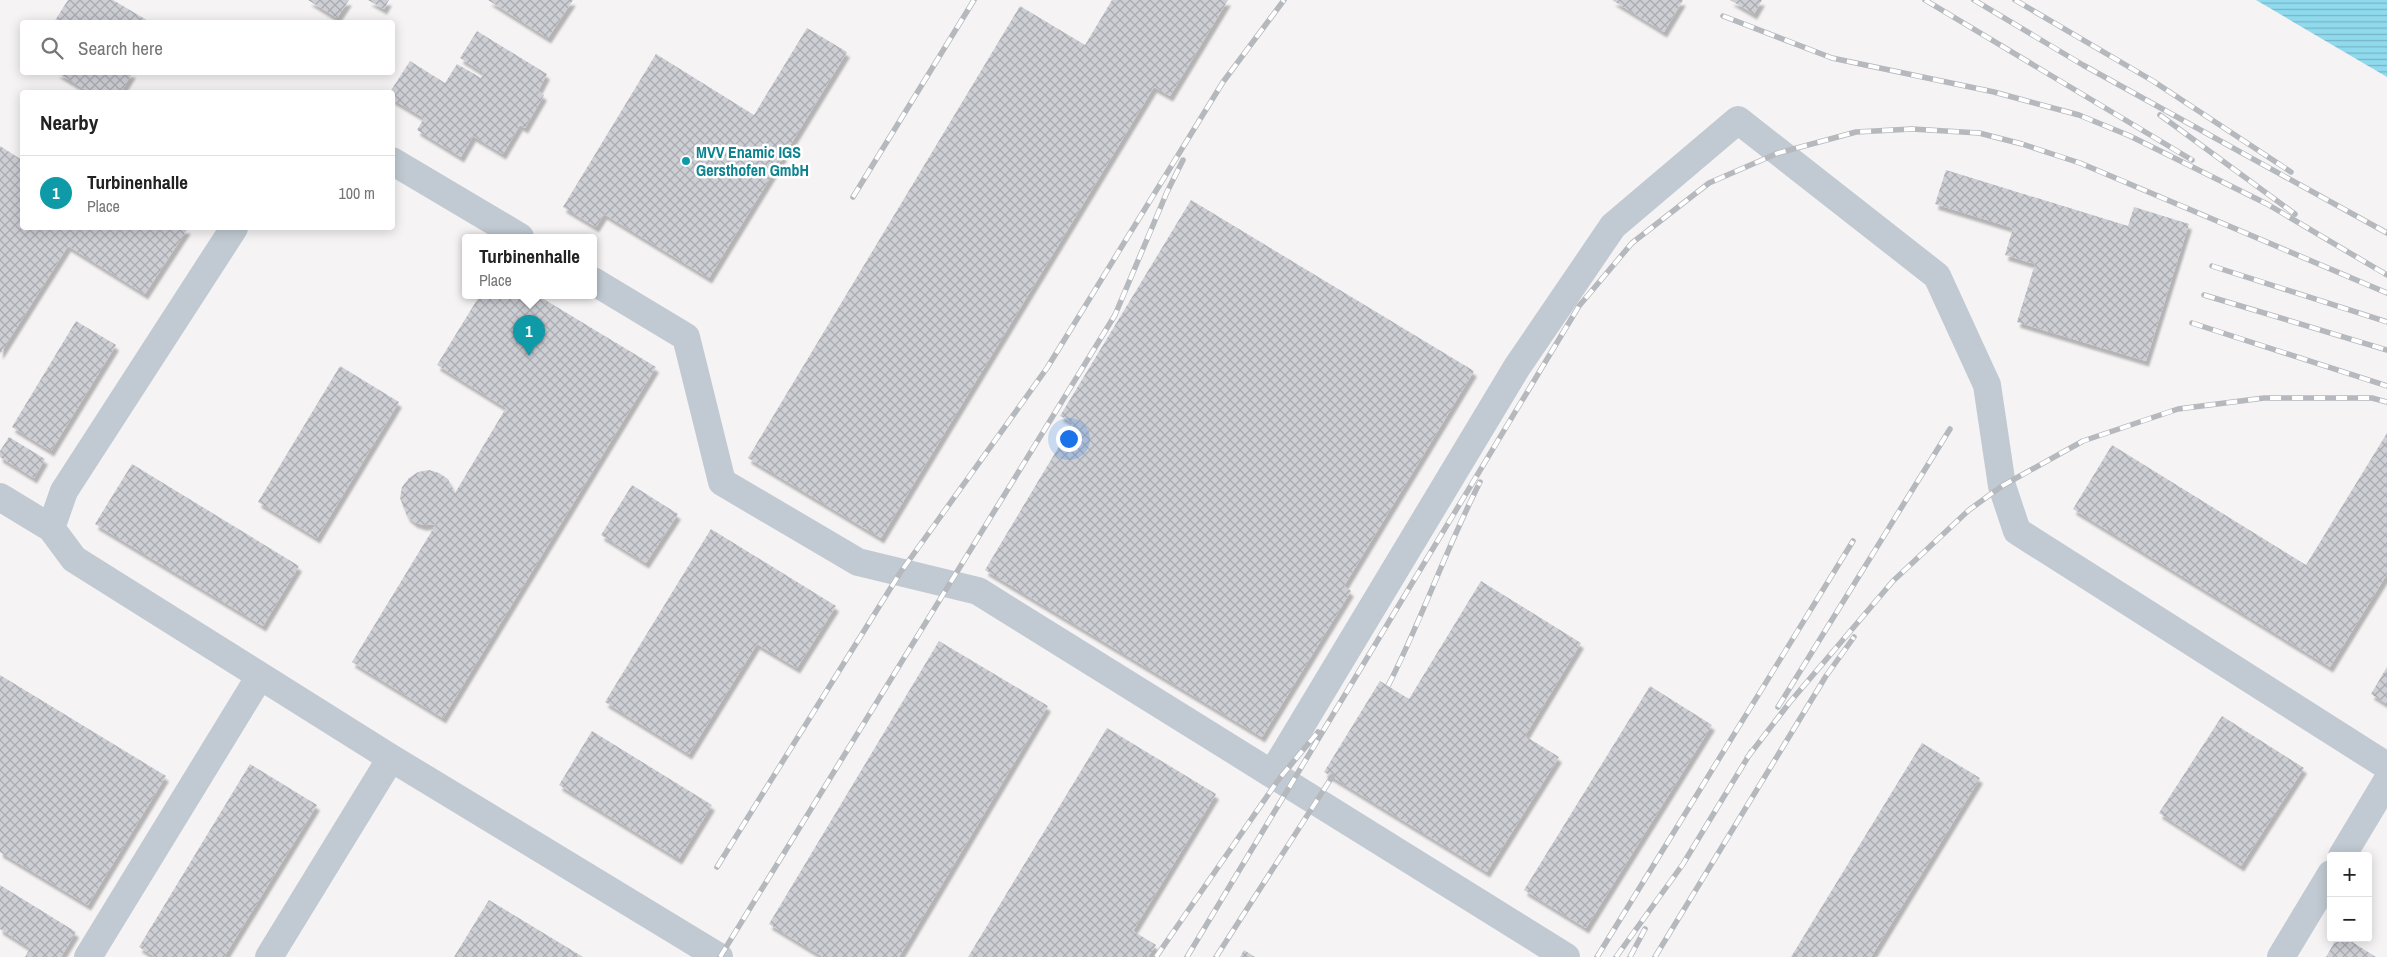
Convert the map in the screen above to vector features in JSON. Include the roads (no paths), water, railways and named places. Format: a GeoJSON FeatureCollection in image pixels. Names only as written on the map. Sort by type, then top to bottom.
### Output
{"type":"FeatureCollection","features":[{"type":"Feature","properties":{"kind":"lane"},"geometry":{"type":"LineString","coordinates":[[1272,774],[1517,367],[1613,226],[1738,120],[1937,276],[1987,385],[2002,486],[2017,531],[2387,766]]}},
{"type":"Feature","properties":{"kind":"lane"},"geometry":{"type":"LineString","coordinates":[[395,163],[515,234]]}},
{"type":"Feature","properties":{"kind":"lane"},"geometry":{"type":"LineString","coordinates":[[51,528],[64,491],[233,230]]}},
{"type":"Feature","properties":{"kind":"lane"},"geometry":{"type":"LineString","coordinates":[[597,283],[686,337],[722,482],[858,562],[978,591],[1566,957]]}},
{"type":"Feature","properties":{"kind":"lane"},"geometry":{"type":"LineString","coordinates":[[0,497],[51,528],[74,559],[392,758],[682,947],[720,957]]}},
{"type":"Feature","properties":{"kind":"lane"},"geometry":{"type":"LineString","coordinates":[[88,957],[260,676]]}},
{"type":"Feature","properties":{"kind":"lane"},"geometry":{"type":"LineString","coordinates":[[269,957],[392,758]]}},
{"type":"Feature","properties":{"kind":"lane"},"geometry":{"type":"LineString","coordinates":[[2344,852],[2387,781]]}},
{"type":"Feature","properties":{"kind":"lane"},"geometry":{"type":"LineString","coordinates":[[2281,957],[2327,881]]}},
{"type":"Feature","properties":{"kind":"water"},"geometry":{"type":"Polygon","coordinates":[[[2256,0],[2387,0],[2387,77],[2256,0]]]}},
{"type":"Feature","properties":{"kind":"railway"},"geometry":{"type":"LineString","coordinates":[[853,197],[974,0]]}},
{"type":"Feature","properties":{"kind":"railway"},"geometry":{"type":"LineString","coordinates":[[717,867],[900,573],[1047,368],[1223,82],[1284,0]]}},
{"type":"Feature","properties":{"kind":"railway"},"geometry":{"type":"LineString","coordinates":[[1925,0],[2192,160]]}},
{"type":"Feature","properties":{"kind":"railway"},"geometry":{"type":"LineString","coordinates":[[1974,0],[2083,65],[2387,233]]}},
{"type":"Feature","properties":{"kind":"railway"},"geometry":{"type":"LineString","coordinates":[[2015,0],[2153,81],[2291,172]]}},
{"type":"Feature","properties":{"kind":"railway"},"geometry":{"type":"LineString","coordinates":[[1723,16],[1832,58],[1994,92],[2079,115],[2130,136],[2267,204],[2387,275]]}},
{"type":"Feature","properties":{"kind":"railway"},"geometry":{"type":"LineString","coordinates":[[2160,115],[2295,214]]}},
{"type":"Feature","properties":{"kind":"railway"},"geometry":{"type":"LineString","coordinates":[[1187,957],[1579,306],[1632,243],[1709,183],[1778,153],[1856,132],[1912,129],[1979,133],[2022,144],[2080,163],[2387,293]]}},
{"type":"Feature","properties":{"kind":"railway"},"geometry":{"type":"LineString","coordinates":[[720,957],[1115,315],[1167,192],[1183,160]]}},
{"type":"Feature","properties":{"kind":"railway"},"geometry":{"type":"LineString","coordinates":[[2212,266],[2387,322]]}},
{"type":"Feature","properties":{"kind":"railway"},"geometry":{"type":"LineString","coordinates":[[2204,295],[2387,350]]}},
{"type":"Feature","properties":{"kind":"railway"},"geometry":{"type":"LineString","coordinates":[[2192,323],[2387,386]]}},
{"type":"Feature","properties":{"kind":"railway"},"geometry":{"type":"LineString","coordinates":[[1747,758],[1790,702],[1893,581],[1969,510],[2002,486],[2083,441],[2178,409],[2264,398],[2372,398],[2387,402]]}},
{"type":"Feature","properties":{"kind":"railway"},"geometry":{"type":"LineString","coordinates":[[1778,707],[1950,429]]}},
{"type":"Feature","properties":{"kind":"railway"},"geometry":{"type":"LineString","coordinates":[[1388,686],[1480,482]]}},
{"type":"Feature","properties":{"kind":"railway"},"geometry":{"type":"LineString","coordinates":[[1597,957],[1853,541]]}},
{"type":"Feature","properties":{"kind":"railway"},"geometry":{"type":"LineString","coordinates":[[1655,957],[1826,676],[1854,637]]}},
{"type":"Feature","properties":{"kind":"railway"},"geometry":{"type":"LineString","coordinates":[[1156,957],[1279,779],[1318,732]]}},
{"type":"Feature","properties":{"kind":"railway"},"geometry":{"type":"LineString","coordinates":[[1616,957],[1683,864],[1751,752]]}},
{"type":"Feature","properties":{"kind":"railway"},"geometry":{"type":"LineString","coordinates":[[1216,957],[1332,777]]}},
{"type":"Feature","properties":{"kind":"railway"},"geometry":{"type":"LineString","coordinates":[[1630,957],[1645,929]]}},
{"type":"Feature","properties":{"kind":"place","name":"MVV Enamic IGS Gersthofen GmbH"},"geometry":{"type":"Point","coordinates":[686,161]}},
{"type":"Feature","properties":{"kind":"place","name":"Turbinenhalle"},"geometry":{"type":"Point","coordinates":[529,356]}}]}
